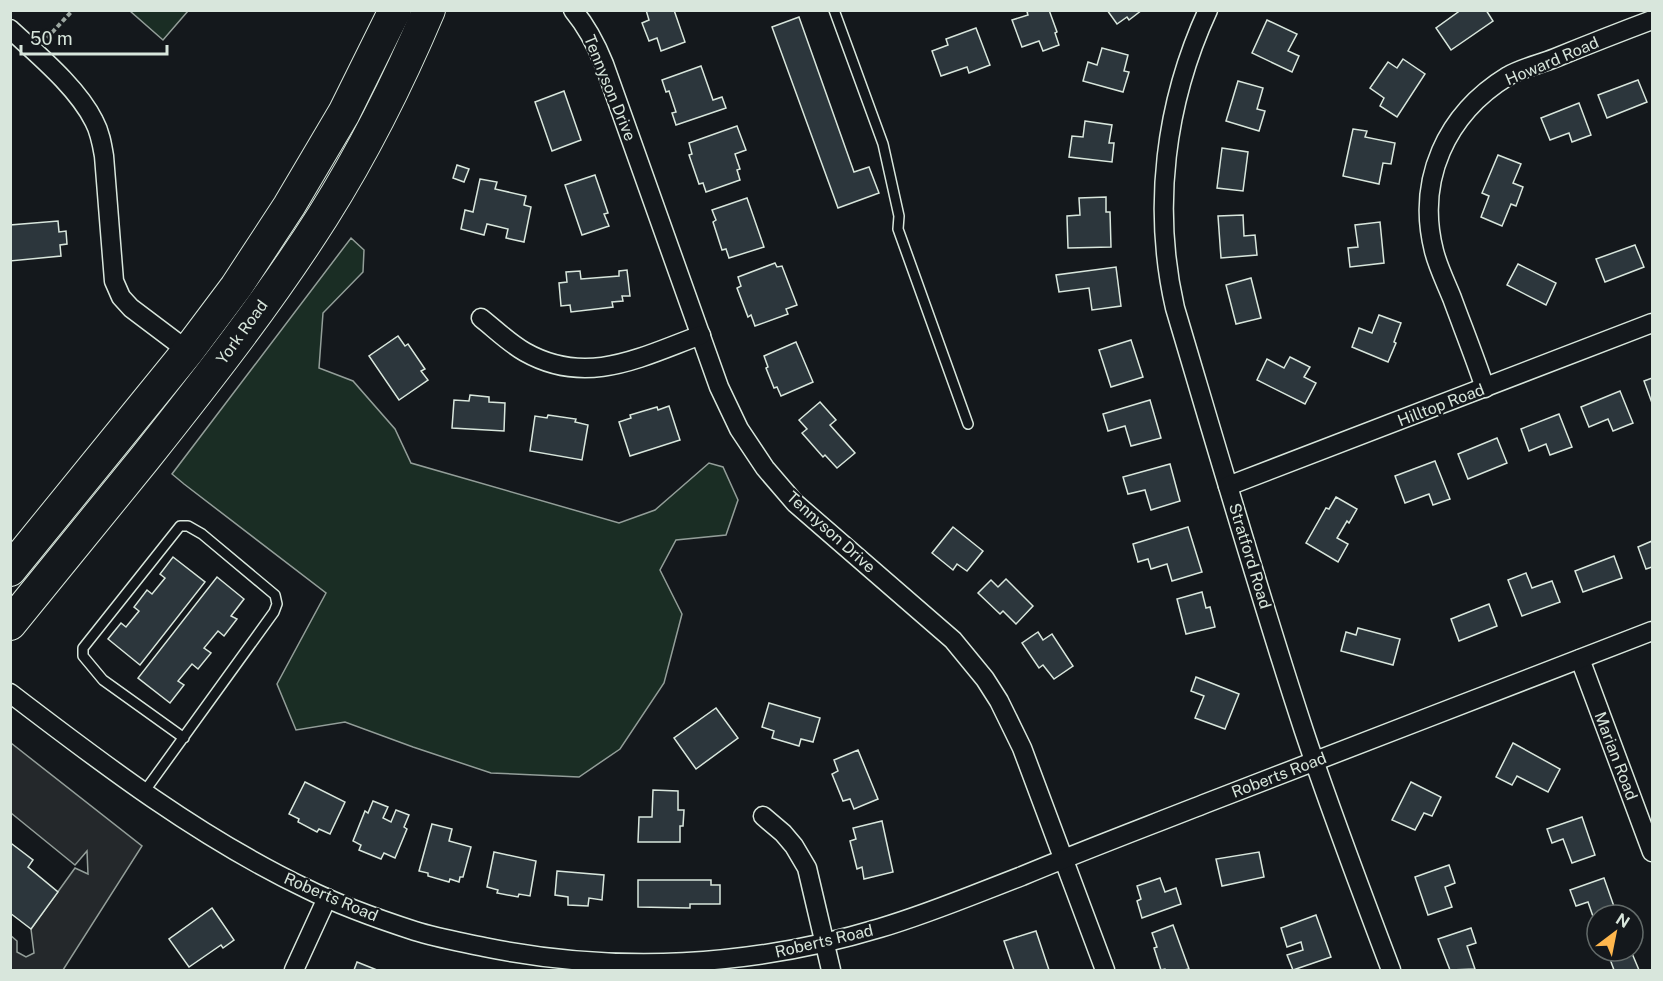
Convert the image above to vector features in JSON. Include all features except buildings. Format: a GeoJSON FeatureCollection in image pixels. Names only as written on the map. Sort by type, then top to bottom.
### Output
{"type":"FeatureCollection","features":[{"type":"Feature","properties":{"kind":"highway","name":"York Road"},"geometry":{"type":"LineString","coordinates":[[10,570],[188,351],[236,287],[289,206],[344,113],[395,10]]}},
{"type":"Feature","properties":{"kind":"highway","name":"York Road"},"geometry":{"type":"LineString","coordinates":[[10,624],[211,375],[262,306],[322,217],[350,170],[377,122],[429,10]]}},
{"type":"Feature","properties":{"kind":"street","name":"Tennyson Drive"},"geometry":{"type":"LineString","coordinates":[[573,10],[592,38],[604,64],[719,387],[745,439],[765,468],[795,503],[953,640],[985,679],[1023,748],[1105,970]]}},
{"type":"Feature","properties":{"kind":"street","name":"Stratford Road"},"geometry":{"type":"LineString","coordinates":[[1208,10],[1188,58],[1170,130],[1164,184],[1164,238],[1170,285],[1228,486],[1314,761],[1391,970]]}},
{"type":"Feature","properties":{"kind":"street","name":"Howard Road"},"geometry":{"type":"LineString","coordinates":[[1485,388],[1434,253],[1428,222],[1429,192],[1440,152],[1461,116],[1484,93],[1510,75],[1653,20]]}},
{"type":"Feature","properties":{"kind":"street"},"geometry":{"type":"LineString","coordinates":[[10,29],[86,105],[95,123],[102,141],[104,156],[114,281],[121,297],[131,308],[188,351]]}},
{"type":"Feature","properties":{"kind":"street"},"geometry":{"type":"LineString","coordinates":[[481,318],[523,351],[555,364],[582,369],[626,363],[701,335]]}},
{"type":"Feature","properties":{"kind":"street","name":"Hilltop Road"},"geometry":{"type":"LineString","coordinates":[[1228,486],[1653,323]]}},
{"type":"Feature","properties":{"kind":"street","name":"Roberts Road"},"geometry":{"type":"LineString","coordinates":[[10,693],[144,792],[240,854],[327,898],[417,932],[519,954],[599,966],[720,960],[770,954],[882,928],[1653,631]]}},
{"type":"Feature","properties":{"kind":"street","name":"Marian Road"},"geometry":{"type":"LineString","coordinates":[[1580,659],[1653,852]]}},
{"type":"Feature","properties":{"kind":"street"},"geometry":{"type":"LineString","coordinates":[[764,816],[794,846],[807,868],[831,970]]}},
{"type":"Feature","properties":{"kind":"street"},"geometry":{"type":"LineString","coordinates":[[294,970],[327,898]]}},
{"type":"Feature","properties":{"kind":"lane"},"geometry":{"type":"LineString","coordinates":[[834,10],[883,144],[898,216],[898,229],[968,424]]}},
{"type":"Feature","properties":{"kind":"lane"},"geometry":{"type":"LineString","coordinates":[[144,792],[184,738],[274,612],[277,604],[275,595],[202,534],[188,526],[180,526],[83,648],[83,656],[103,680],[184,738]]}},
{"type":"Feature","properties":{"kind":"path"},"geometry":{"type":"LineString","coordinates":[[47,38],[73,10]]}},
{"type":"Feature","properties":{"kind":"green space"},"geometry":{"type":"Polygon","coordinates":[[[130,11],[188,11],[163,40],[130,11]]]}},
{"type":"Feature","properties":{"kind":"green space"},"geometry":{"type":"Polygon","coordinates":[[[351,238],[364,250],[363,272],[323,313],[319,368],[353,381],[395,429],[411,463],[619,523],[655,510],[709,463],[723,467],[738,500],[726,535],[676,540],[660,570],[682,614],[664,683],[620,749],[579,777],[491,773],[345,722],[296,730],[277,684],[326,593],[172,474],[351,238]]]}},
{"type":"Feature","properties":{"kind":"shaded area"},"geometry":{"type":"Polygon","coordinates":[[[11,743],[142,846],[63,970],[11,970],[10,935],[17,941],[17,952],[26,957],[34,953],[31,929],[75,868],[88,874],[87,851],[75,865],[11,813],[11,743]]]}}]}
